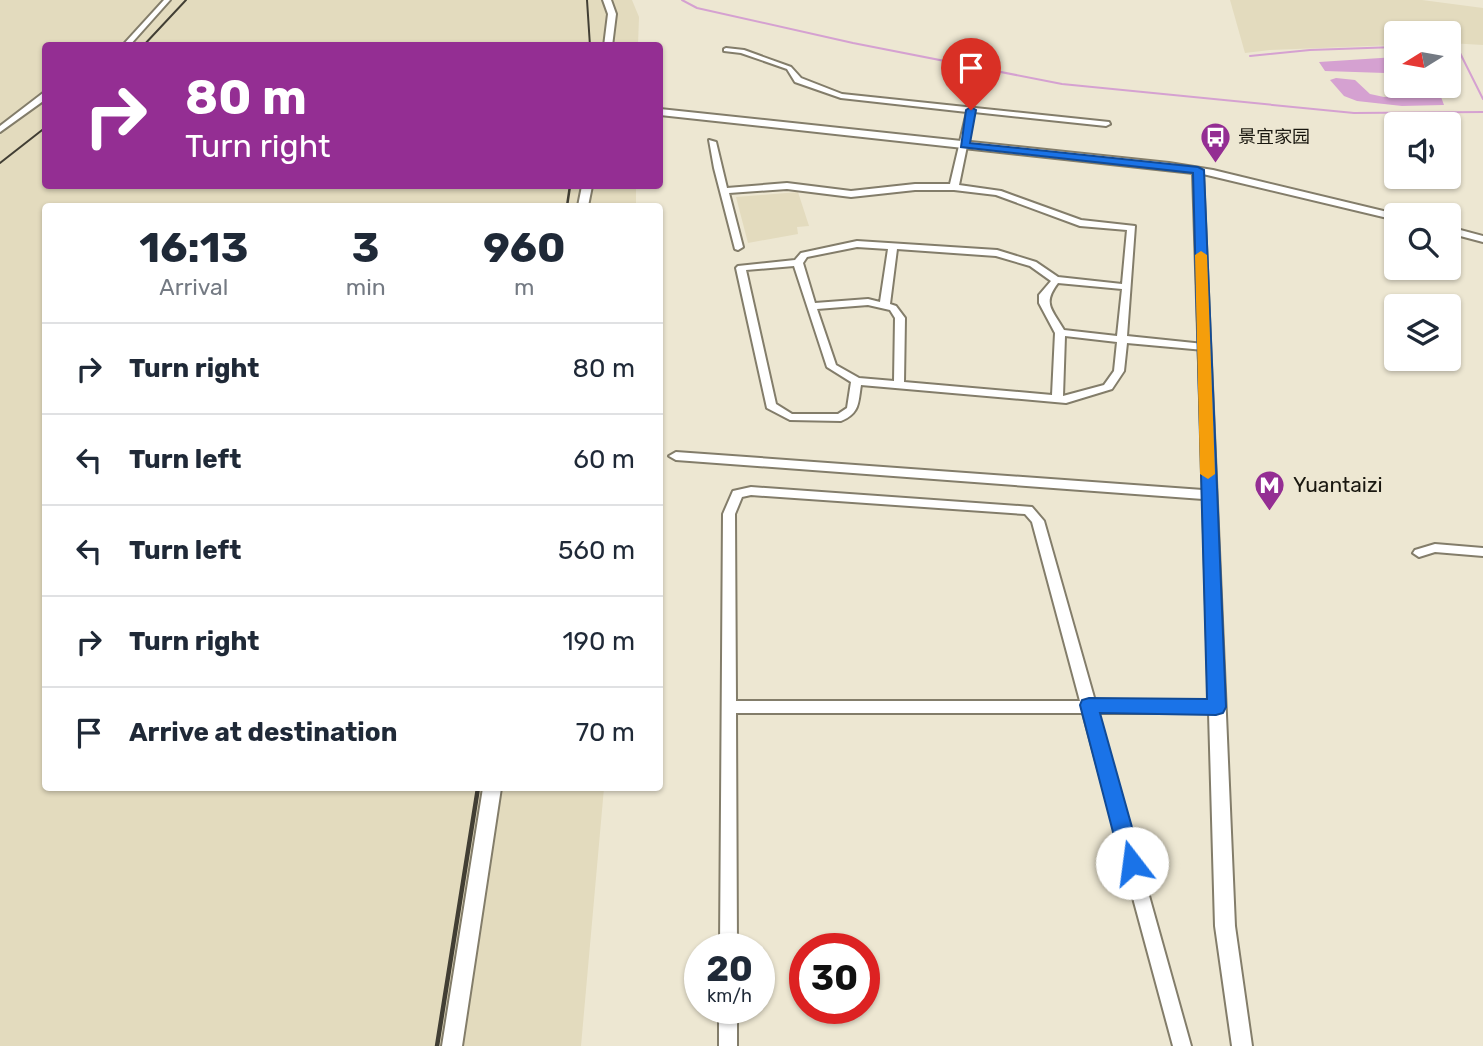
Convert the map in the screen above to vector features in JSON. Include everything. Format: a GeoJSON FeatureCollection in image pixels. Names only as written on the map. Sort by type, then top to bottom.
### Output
{"type":"FeatureCollection","features":[{"type":"Feature","properties":{"kind":"street"},"geometry":{"type":"LineString","coordinates":[[129,42],[167,0]]}},
{"type":"Feature","properties":{"kind":"street"},"geometry":{"type":"LineString","coordinates":[[607,0],[612,14],[608,42]]}},
{"type":"Feature","properties":{"kind":"street"},"geometry":{"type":"LineString","coordinates":[[726,50],[742,51],[789,68],[799,80],[841,96],[1106,124]]}},
{"type":"Feature","properties":{"kind":"street"},"geometry":{"type":"LineString","coordinates":[[0,131],[42,98]]}},
{"type":"Feature","properties":{"kind":"street"},"geometry":{"type":"LineString","coordinates":[[954,187],[971,110]]}},
{"type":"Feature","properties":{"kind":"street"},"geometry":{"type":"LineString","coordinates":[[663,112],[1198,170],[1384,215]]}},
{"type":"Feature","properties":{"kind":"street"},"geometry":{"type":"LineString","coordinates":[[712,142],[738,247]]}},
{"type":"Feature","properties":{"kind":"street"},"geometry":{"type":"LineString","coordinates":[[1198,170],[1225,926],[1242,1046]]}},
{"type":"Feature","properties":{"kind":"street"},"geometry":{"type":"LineString","coordinates":[[726,191],[787,186],[851,194],[915,187],[954,187],[998,193],[1080,223],[1132,228],[1119,371],[1108,387],[1083,396],[1057,399],[856,381],[832,367],[798,262]]}},
{"type":"Feature","properties":{"kind":"street"},"geometry":{"type":"LineString","coordinates":[[1461,233],[1483,239]]}},
{"type":"Feature","properties":{"kind":"street"},"geometry":{"type":"LineString","coordinates":[[856,381],[852,409],[841,418],[790,417],[771,406],[741,268],[798,262],[804,255],[857,244],[997,253],[1033,264],[1056,280],[1127,288]]}},
{"type":"Feature","properties":{"kind":"street"},"geometry":{"type":"LineString","coordinates":[[885,304],[893,248]]}},
{"type":"Feature","properties":{"kind":"street"},"geometry":{"type":"LineString","coordinates":[[1056,280],[1044,295],[1044,303],[1060,332],[1057,399]]}},
{"type":"Feature","properties":{"kind":"street"},"geometry":{"type":"LineString","coordinates":[[812,306],[868,302],[893,308],[900,318],[899,385]]}},
{"type":"Feature","properties":{"kind":"street"},"geometry":{"type":"LineString","coordinates":[[1060,332],[1204,347]]}},
{"type":"Feature","properties":{"kind":"street"},"geometry":{"type":"LineString","coordinates":[[676,456],[1208,495]]}},
{"type":"Feature","properties":{"kind":"street"},"geometry":{"type":"LineString","coordinates":[[728,933],[729,514],[737,494],[751,491],[1028,510],[1038,521],[1182,1046]]}},
{"type":"Feature","properties":{"kind":"street"},"geometry":{"type":"LineString","coordinates":[[1419,553],[1435,548],[1483,552]]}},
{"type":"Feature","properties":{"kind":"street"},"geometry":{"type":"LineString","coordinates":[[729,707],[1216,707]]}},
{"type":"Feature","properties":{"kind":"street"},"geometry":{"type":"LineString","coordinates":[[452,1046],[492,791]]}},
{"type":"Feature","properties":{"kind":"street"},"geometry":{"type":"LineString","coordinates":[[728,1024],[728,1046]]}},
{"type":"Feature","properties":{"kind":"shaded area"},"geometry":{"type":"Polygon","coordinates":[[[0,0],[632,0],[639,17],[638,42],[42,42],[42,189],[636,189],[636,203],[42,203],[42,791],[604,791],[581,1046],[0,1046],[0,0]]]}},
{"type":"Feature","properties":{"kind":"shaded area"},"geometry":{"type":"Polygon","coordinates":[[[1230,0],[1422,0],[1483,8],[1483,45],[1461,44],[1461,21],[1384,21],[1384,45],[1245,53],[1230,0]]]}},
{"type":"Feature","properties":{"kind":"shaded area"},"geometry":{"type":"Polygon","coordinates":[[[1384,58],[1384,73],[1325,71],[1319,62],[1384,58]]]}},
{"type":"Feature","properties":{"kind":"shaded area"},"geometry":{"type":"Polygon","coordinates":[[[1330,80],[1355,80],[1370,94],[1384,98],[1441,98],[1444,105],[1402,106],[1357,101],[1344,96],[1330,80]]]}},
{"type":"Feature","properties":{"kind":"shaded area"},"geometry":{"type":"Polygon","coordinates":[[[798,192],[809,226],[797,227],[798,234],[748,243],[736,197],[798,192]]]}},
{"type":"Feature","properties":{"kind":"waterway"},"geometry":{"type":"LineString","coordinates":[[682,0],[697,8],[853,43],[1062,84],[1354,113],[1483,112]]}},
{"type":"Feature","properties":{"kind":"waterway"},"geometry":{"type":"LineString","coordinates":[[1250,56],[1310,50],[1384,47]]}},
{"type":"Feature","properties":{"kind":"waterway"},"geometry":{"type":"LineString","coordinates":[[1461,55],[1483,99]]}},
{"type":"Feature","properties":{"kind":"railway"},"geometry":{"type":"LineString","coordinates":[[147,42],[186,0]]}},
{"type":"Feature","properties":{"kind":"railway"},"geometry":{"type":"LineString","coordinates":[[587,0],[590,42]]}},
{"type":"Feature","properties":{"kind":"railway"},"geometry":{"type":"LineString","coordinates":[[0,163],[42,130]]}},
{"type":"Feature","properties":{"kind":"railway"},"geometry":{"type":"LineString","coordinates":[[567,203],[570,189]]}},
{"type":"Feature","properties":{"kind":"railway"},"geometry":{"type":"LineString","coordinates":[[437,1046],[478,791]]}},
{"type":"Feature","properties":{"kind":"slow traffic"},"geometry":{"type":"LineString","coordinates":[[1201,255],[1208,474]]}},
{"type":"Feature","properties":{"kind":"place","name":"景宜家园"},"geometry":{"type":"Point","coordinates":[1215,164]}},
{"type":"Feature","properties":{"kind":"place","name":"Yuantaizi"},"geometry":{"type":"Point","coordinates":[1270,512]}},
{"type":"Feature","properties":{"kind":"route"},"geometry":{"type":"LineString","coordinates":[[971,110],[964,145],[1198,170],[1216,707],[1089,705],[1132,863]]}}]}
